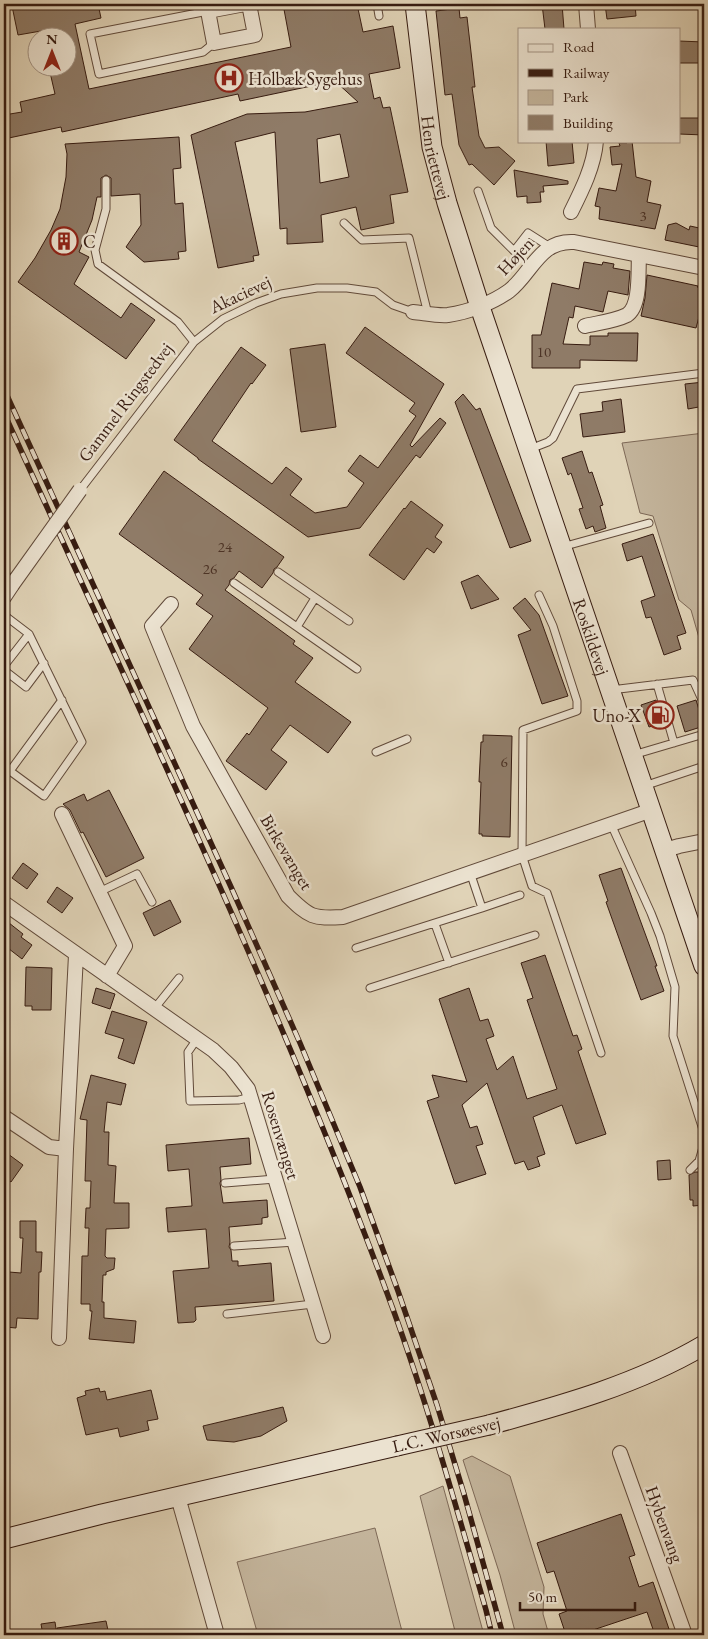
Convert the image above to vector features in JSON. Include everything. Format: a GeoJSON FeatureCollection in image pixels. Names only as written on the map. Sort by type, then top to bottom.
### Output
{"type":"FeatureCollection","features":[{"type":"Feature","properties":{"kind":"street"},"geometry":{"type":"LineString","coordinates":[[245,4],[230,5],[208,11],[214,43],[255,35],[249,4]]}},
{"type":"Feature","properties":{"kind":"street","name":"Henriettevej"},"geometry":{"type":"LineString","coordinates":[[415,4],[432,147],[446,204],[480,307]]}},
{"type":"Feature","properties":{"kind":"street"},"geometry":{"type":"LineString","coordinates":[[586,4],[588,28]]}},
{"type":"Feature","properties":{"kind":"street"},"geometry":{"type":"LineString","coordinates":[[571,212],[593,159],[596,142]]}},
{"type":"Feature","properties":{"kind":"street","name":"Højen"},"geometry":{"type":"LineString","coordinates":[[480,307],[508,292],[519,282],[544,251],[560,242],[574,242],[704,268]]}},
{"type":"Feature","properties":{"kind":"street"},"geometry":{"type":"LineString","coordinates":[[585,326],[622,317],[632,310],[636,302],[639,255]]}},
{"type":"Feature","properties":{"kind":"street","name":"Akacievej"},"geometry":{"type":"LineString","coordinates":[[414,312],[447,315],[480,307]]}},
{"type":"Feature","properties":{"kind":"street","name":"Roskildevej"},"geometry":{"type":"LineString","coordinates":[[480,307],[704,966]]}},
{"type":"Feature","properties":{"kind":"street","name":"Gammel Ringstedvej"},"geometry":{"type":"LineString","coordinates":[[4,597],[8,582],[80,490]]}},
{"type":"Feature","properties":{"kind":"street","name":"Birkevænget"},"geometry":{"type":"LineString","coordinates":[[171,604],[152,626],[192,726],[288,896],[305,913],[322,918],[343,917],[652,810]]}},
{"type":"Feature","properties":{"kind":"street"},"geometry":{"type":"LineString","coordinates":[[62,814],[125,946],[107,976]]}},
{"type":"Feature","properties":{"kind":"street"},"geometry":{"type":"LineString","coordinates":[[665,850],[704,841]]}},
{"type":"Feature","properties":{"kind":"street","name":"Rosenvænget"},"geometry":{"type":"LineString","coordinates":[[4,903],[213,1050],[231,1067],[248,1089],[323,1336]]}},
{"type":"Feature","properties":{"kind":"street"},"geometry":{"type":"LineString","coordinates":[[59,1338],[76,955]]}},
{"type":"Feature","properties":{"kind":"street"},"geometry":{"type":"LineString","coordinates":[[4,1117],[49,1147],[66,1150]]}},
{"type":"Feature","properties":{"kind":"street","name":"L.C. Worsøesvej"},"geometry":{"type":"LineString","coordinates":[[4,1539],[102,1514],[489,1425],[554,1407],[637,1379],[704,1345]]}},
{"type":"Feature","properties":{"kind":"street","name":"Hybenvang"},"geometry":{"type":"LineString","coordinates":[[620,1453],[685,1635]]}},
{"type":"Feature","properties":{"kind":"street"},"geometry":{"type":"LineString","coordinates":[[178,1497],[217,1635]]}},
{"type":"Feature","properties":{"kind":"lane"},"geometry":{"type":"LineString","coordinates":[[377,4],[379,16]]}},
{"type":"Feature","properties":{"kind":"lane"},"geometry":{"type":"LineString","coordinates":[[208,11],[90,34],[99,74],[203,52],[214,43]]}},
{"type":"Feature","properties":{"kind":"lane","name":"Gammel Ringstedvej"},"geometry":{"type":"LineString","coordinates":[[80,490],[194,342],[174,319],[98,264],[95,250],[106,209],[106,180]]}},
{"type":"Feature","properties":{"kind":"lane"},"geometry":{"type":"LineString","coordinates":[[478,191],[490,228],[514,251],[528,233],[550,247]]}},
{"type":"Feature","properties":{"kind":"lane"},"geometry":{"type":"LineString","coordinates":[[344,223],[362,240],[409,238],[428,314]]}},
{"type":"Feature","properties":{"kind":"lane","name":"Akacievej"},"geometry":{"type":"LineString","coordinates":[[194,342],[223,319],[256,303],[281,294],[316,288],[347,288],[376,292],[393,305],[414,312]]}},
{"type":"Feature","properties":{"kind":"lane"},"geometry":{"type":"LineString","coordinates":[[529,449],[548,442],[552,438],[577,389],[704,373]]}},
{"type":"Feature","properties":{"kind":"lane"},"geometry":{"type":"LineString","coordinates":[[562,547],[649,523]]}},
{"type":"Feature","properties":{"kind":"lane"},"geometry":{"type":"LineString","coordinates":[[278,572],[349,621]]}},
{"type":"Feature","properties":{"kind":"lane"},"geometry":{"type":"LineString","coordinates":[[234,583],[356,669]]}},
{"type":"Feature","properties":{"kind":"lane"},"geometry":{"type":"LineString","coordinates":[[539,595],[553,626],[577,701],[577,711],[523,730],[522,855],[532,886],[547,893],[601,1053]]}},
{"type":"Feature","properties":{"kind":"lane"},"geometry":{"type":"LineString","coordinates":[[297,628],[315,598]]}},
{"type":"Feature","properties":{"kind":"lane"},"geometry":{"type":"LineString","coordinates":[[4,616],[29,634],[44,663],[62,700],[82,742],[44,796],[10,771],[62,700]]}},
{"type":"Feature","properties":{"kind":"lane"},"geometry":{"type":"LineString","coordinates":[[4,666],[29,634]]}},
{"type":"Feature","properties":{"kind":"lane"},"geometry":{"type":"LineString","coordinates":[[4,670],[26,686],[44,663]]}},
{"type":"Feature","properties":{"kind":"lane"},"geometry":{"type":"LineString","coordinates":[[610,690],[693,680],[704,704]]}},
{"type":"Feature","properties":{"kind":"lane"},"geometry":{"type":"LineString","coordinates":[[657,684],[674,743]]}},
{"type":"Feature","properties":{"kind":"lane"},"geometry":{"type":"LineString","coordinates":[[633,755],[704,734]]}},
{"type":"Feature","properties":{"kind":"lane"},"geometry":{"type":"LineString","coordinates":[[376,752],[406,739]]}},
{"type":"Feature","properties":{"kind":"lane"},"geometry":{"type":"LineString","coordinates":[[643,786],[704,766]]}},
{"type":"Feature","properties":{"kind":"lane"},"geometry":{"type":"LineString","coordinates":[[610,823],[660,936],[674,987],[673,1036],[704,1134]]}},
{"type":"Feature","properties":{"kind":"lane"},"geometry":{"type":"LineString","coordinates":[[470,872],[482,908]]}},
{"type":"Feature","properties":{"kind":"lane"},"geometry":{"type":"LineString","coordinates":[[99,892],[137,874],[152,902]]}},
{"type":"Feature","properties":{"kind":"lane"},"geometry":{"type":"LineString","coordinates":[[356,948],[520,895]]}},
{"type":"Feature","properties":{"kind":"lane"},"geometry":{"type":"LineString","coordinates":[[434,924],[449,963]]}},
{"type":"Feature","properties":{"kind":"lane"},"geometry":{"type":"LineString","coordinates":[[370,988],[536,935]]}},
{"type":"Feature","properties":{"kind":"lane"},"geometry":{"type":"LineString","coordinates":[[154,1009],[179,978]]}},
{"type":"Feature","properties":{"kind":"lane"},"geometry":{"type":"LineString","coordinates":[[197,1039],[188,1052],[190,1101],[239,1100],[251,1097]]}},
{"type":"Feature","properties":{"kind":"lane"},"geometry":{"type":"LineString","coordinates":[[690,1170],[700,1161],[704,1144]]}},
{"type":"Feature","properties":{"kind":"lane"},"geometry":{"type":"LineString","coordinates":[[226,1183],[275,1179]]}},
{"type":"Feature","properties":{"kind":"lane"},"geometry":{"type":"LineString","coordinates":[[234,1246],[295,1242]]}},
{"type":"Feature","properties":{"kind":"lane"},"geometry":{"type":"LineString","coordinates":[[227,1314],[313,1304]]}},
{"type":"Feature","properties":{"kind":"green space"},"geometry":{"type":"Polygon","coordinates":[[[704,433],[704,655],[691,610],[679,600],[653,516],[640,513],[622,443],[704,433]]]}},
{"type":"Feature","properties":{"kind":"green space"},"geometry":{"type":"Polygon","coordinates":[[[472,1456],[510,1476],[544,1587],[543,1614],[549,1635],[516,1635],[500,1575],[463,1460],[472,1456]]]}},
{"type":"Feature","properties":{"kind":"green space"},"geometry":{"type":"Polygon","coordinates":[[[443,1486],[484,1635],[456,1635],[420,1496],[443,1486]]]}},
{"type":"Feature","properties":{"kind":"green space"},"geometry":{"type":"Polygon","coordinates":[[[375,1528],[403,1635],[258,1635],[237,1562],[375,1528]]]}},
{"type":"Feature","properties":{"kind":"building"},"geometry":{"type":"Polygon","coordinates":[[[24,4],[98,4],[101,18],[75,24],[76,28],[28,28],[28,33],[18,35],[12,6],[24,4]]]}},
{"type":"Feature","properties":{"kind":"building"},"geometry":{"type":"Polygon","coordinates":[[[283,4],[357,4],[363,32],[393,26],[400,68],[369,74],[374,99],[380,97],[383,108],[390,107],[408,192],[390,195],[394,223],[361,230],[356,207],[321,215],[323,242],[287,244],[287,228],[280,229],[275,132],[235,142],[259,255],[253,256],[254,261],[218,268],[191,135],[247,114],[305,112],[358,102],[335,81],[240,101],[238,94],[62,132],[61,127],[4,139],[4,115],[22,112],[20,102],[55,94],[51,78],[78,78],[78,38],[89,89],[291,47],[283,4]],[[340,134],[317,139],[320,183],[349,177],[340,134]]]}},
{"type":"Feature","properties":{"kind":"building"},"geometry":{"type":"Polygon","coordinates":[[[542,4],[562,4],[564,28],[545,28],[542,4]]]}},
{"type":"Feature","properties":{"kind":"building"},"geometry":{"type":"Polygon","coordinates":[[[605,4],[635,4],[636,16],[607,19],[605,4]]]}},
{"type":"Feature","properties":{"kind":"building"},"geometry":{"type":"Polygon","coordinates":[[[459,8],[460,18],[467,17],[475,87],[472,87],[479,136],[485,148],[499,147],[515,161],[494,185],[472,164],[469,165],[459,145],[452,94],[445,95],[436,11],[459,8]]]}},
{"type":"Feature","properties":{"kind":"building"},"geometry":{"type":"Polygon","coordinates":[[[680,41],[704,42],[704,63],[680,63],[680,41]]]}},
{"type":"Feature","properties":{"kind":"building"},"geometry":{"type":"Polygon","coordinates":[[[680,118],[704,118],[704,135],[680,134],[680,118]]]}},
{"type":"Feature","properties":{"kind":"building"},"geometry":{"type":"Polygon","coordinates":[[[179,137],[181,168],[173,169],[175,204],[183,203],[186,251],[178,252],[179,259],[144,262],[126,247],[141,225],[140,194],[111,196],[111,178],[106,175],[101,178],[101,197],[97,197],[92,220],[79,252],[89,257],[74,284],[121,318],[131,303],[155,320],[126,359],[18,282],[35,258],[51,230],[60,209],[66,177],[67,154],[65,144],[179,137]]]}},
{"type":"Feature","properties":{"kind":"building"},"geometry":{"type":"Polygon","coordinates":[[[546,142],[572,142],[574,163],[548,166],[546,142]]]}},
{"type":"Feature","properties":{"kind":"building"},"geometry":{"type":"Polygon","coordinates":[[[632,142],[636,177],[651,181],[647,202],[661,205],[655,229],[599,219],[600,207],[595,206],[599,188],[616,191],[622,164],[612,165],[610,147],[620,146],[619,143],[632,142]]]}},
{"type":"Feature","properties":{"kind":"building"},"geometry":{"type":"Polygon","coordinates":[[[514,170],[568,181],[568,184],[543,186],[544,192],[540,192],[541,202],[527,203],[527,196],[517,197],[514,170]]]}},
{"type":"Feature","properties":{"kind":"building"},"geometry":{"type":"Polygon","coordinates":[[[676,223],[689,230],[690,226],[704,229],[704,248],[665,240],[668,225],[676,223]]]}},
{"type":"Feature","properties":{"kind":"building"},"geometry":{"type":"Polygon","coordinates":[[[584,262],[602,265],[603,262],[614,264],[613,268],[630,271],[628,295],[608,291],[603,312],[575,306],[573,318],[569,317],[563,344],[590,345],[590,336],[608,336],[608,333],[638,333],[637,361],[580,360],[580,368],[532,368],[532,335],[541,335],[552,283],[579,289],[584,262]]]}},
{"type":"Feature","properties":{"kind":"building"},"geometry":{"type":"Polygon","coordinates":[[[647,275],[704,288],[704,314],[700,313],[696,328],[641,316],[647,275]]]}},
{"type":"Feature","properties":{"kind":"building"},"geometry":{"type":"Polygon","coordinates":[[[365,327],[444,384],[410,445],[412,447],[440,418],[446,423],[420,458],[416,455],[360,528],[308,537],[174,440],[241,347],[266,365],[251,383],[212,441],[272,484],[286,467],[302,479],[290,495],[315,513],[347,507],[364,483],[348,471],[360,455],[378,468],[416,416],[409,411],[415,403],[346,353],[365,327]]]}},
{"type":"Feature","properties":{"kind":"building"},"geometry":{"type":"Polygon","coordinates":[[[325,344],[336,427],[301,432],[290,349],[325,344]]]}},
{"type":"Feature","properties":{"kind":"building"},"geometry":{"type":"Polygon","coordinates":[[[704,382],[704,406],[688,409],[685,384],[704,382]]]}},
{"type":"Feature","properties":{"kind":"building"},"geometry":{"type":"Polygon","coordinates":[[[463,394],[476,410],[480,408],[531,541],[510,548],[455,402],[463,394]]]}},
{"type":"Feature","properties":{"kind":"building"},"geometry":{"type":"Polygon","coordinates":[[[621,399],[625,432],[583,437],[580,414],[603,411],[602,402],[621,399]]]}},
{"type":"Feature","properties":{"kind":"building"},"geometry":{"type":"Polygon","coordinates":[[[582,451],[589,473],[592,472],[603,505],[600,506],[606,528],[595,532],[593,526],[586,529],[579,509],[583,508],[571,473],[568,475],[562,458],[582,451]]]}},
{"type":"Feature","properties":{"kind":"building"},"geometry":{"type":"Polygon","coordinates":[[[164,471],[284,557],[262,588],[239,571],[230,580],[225,590],[295,641],[293,644],[313,658],[295,682],[351,722],[328,753],[290,725],[271,750],[287,762],[266,790],[226,761],[247,733],[249,735],[268,708],[189,649],[213,616],[196,604],[203,595],[119,534],[164,471]]]}},
{"type":"Feature","properties":{"kind":"building"},"geometry":{"type":"Polygon","coordinates":[[[411,501],[443,525],[435,537],[442,542],[434,553],[427,548],[404,580],[369,555],[411,501]]]}},
{"type":"Feature","properties":{"kind":"building"},"geometry":{"type":"Polygon","coordinates":[[[653,534],[686,633],[677,636],[681,649],[664,655],[651,617],[646,618],[641,601],[655,596],[642,556],[627,561],[622,544],[653,534]]]}},
{"type":"Feature","properties":{"kind":"building"},"geometry":{"type":"Polygon","coordinates":[[[478,575],[499,599],[471,609],[461,582],[478,575]]]}},
{"type":"Feature","properties":{"kind":"building"},"geometry":{"type":"Polygon","coordinates":[[[525,598],[539,615],[568,696],[542,704],[518,635],[531,630],[513,608],[525,598]]]}},
{"type":"Feature","properties":{"kind":"building"},"geometry":{"type":"Polygon","coordinates":[[[656,700],[663,723],[649,727],[641,705],[656,700]]]}},
{"type":"Feature","properties":{"kind":"building"},"geometry":{"type":"Polygon","coordinates":[[[696,700],[704,726],[685,732],[677,706],[696,700]]]}},
{"type":"Feature","properties":{"kind":"building"},"geometry":{"type":"Polygon","coordinates":[[[483,735],[512,736],[510,837],[482,836],[482,834],[479,834],[481,782],[479,782],[483,735]]]}},
{"type":"Feature","properties":{"kind":"building"},"geometry":{"type":"Polygon","coordinates":[[[109,790],[144,858],[106,877],[83,832],[81,833],[70,810],[63,804],[84,794],[87,801],[109,790]]]}},
{"type":"Feature","properties":{"kind":"building"},"geometry":{"type":"Polygon","coordinates":[[[23,863],[38,874],[27,889],[12,878],[23,863]]]}},
{"type":"Feature","properties":{"kind":"building"},"geometry":{"type":"Polygon","coordinates":[[[621,868],[657,966],[655,966],[664,991],[641,1000],[606,902],[608,901],[599,875],[621,868]]]}},
{"type":"Feature","properties":{"kind":"building"},"geometry":{"type":"Polygon","coordinates":[[[57,887],[73,898],[62,913],[47,902],[57,887]]]}},
{"type":"Feature","properties":{"kind":"building"},"geometry":{"type":"Polygon","coordinates":[[[170,900],[181,922],[154,936],[143,913],[170,900]]]}},
{"type":"Feature","properties":{"kind":"building"},"geometry":{"type":"Polygon","coordinates":[[[4,919],[23,934],[21,937],[32,945],[22,959],[4,945],[4,919]]]}},
{"type":"Feature","properties":{"kind":"building"},"geometry":{"type":"Polygon","coordinates":[[[545,955],[573,1036],[577,1035],[582,1049],[578,1051],[606,1134],[576,1144],[562,1105],[533,1117],[545,1154],[537,1157],[540,1166],[528,1170],[524,1161],[515,1164],[487,1083],[462,1105],[470,1128],[477,1126],[483,1144],[476,1146],[486,1174],[455,1184],[427,1101],[439,1097],[432,1075],[467,1082],[439,999],[469,988],[480,1021],[488,1019],[494,1036],[486,1039],[497,1070],[513,1056],[527,1099],[557,1089],[527,1000],[533,998],[521,963],[545,955]]]}},
{"type":"Feature","properties":{"kind":"building"},"geometry":{"type":"Polygon","coordinates":[[[26,967],[52,968],[51,1010],[32,1010],[32,1006],[25,1006],[26,967]]]}},
{"type":"Feature","properties":{"kind":"building"},"geometry":{"type":"Polygon","coordinates":[[[96,988],[115,994],[110,1009],[92,1003],[96,988]]]}},
{"type":"Feature","properties":{"kind":"building"},"geometry":{"type":"Polygon","coordinates":[[[112,1011],[147,1022],[134,1064],[118,1058],[124,1039],[105,1033],[112,1011]]]}},
{"type":"Feature","properties":{"kind":"building"},"geometry":{"type":"Polygon","coordinates":[[[91,1075],[126,1084],[121,1105],[107,1102],[104,1132],[109,1132],[108,1165],[116,1166],[114,1203],[129,1203],[129,1228],[106,1229],[105,1256],[107,1258],[115,1258],[114,1269],[103,1275],[102,1302],[104,1302],[104,1318],[136,1321],[134,1343],[89,1339],[92,1311],[90,1311],[90,1304],[81,1304],[82,1256],[88,1256],[89,1228],[85,1228],[86,1208],[90,1208],[91,1181],[85,1181],[87,1120],[80,1119],[91,1075]]]}},
{"type":"Feature","properties":{"kind":"building"},"geometry":{"type":"Polygon","coordinates":[[[249,1138],[251,1164],[220,1167],[223,1203],[267,1200],[268,1217],[262,1218],[262,1224],[229,1227],[229,1247],[232,1261],[238,1261],[238,1266],[271,1263],[274,1301],[195,1307],[196,1320],[194,1322],[178,1323],[173,1271],[209,1268],[206,1229],[168,1232],[166,1208],[192,1206],[189,1169],[168,1171],[166,1145],[249,1138]]]}},
{"type":"Feature","properties":{"kind":"building"},"geometry":{"type":"Polygon","coordinates":[[[4,1151],[23,1165],[11,1182],[4,1177],[4,1151]]]}},
{"type":"Feature","properties":{"kind":"building"},"geometry":{"type":"Polygon","coordinates":[[[670,1160],[671,1179],[658,1180],[657,1161],[670,1160]]]}},
{"type":"Feature","properties":{"kind":"building"},"geometry":{"type":"Polygon","coordinates":[[[695,1172],[702,1172],[702,1177],[704,1176],[704,1205],[693,1206],[693,1200],[690,1200],[689,1175],[695,1172]]]}},
{"type":"Feature","properties":{"kind":"building"},"geometry":{"type":"Polygon","coordinates":[[[20,1221],[36,1221],[36,1252],[42,1252],[41,1272],[39,1272],[38,1319],[17,1318],[16,1328],[5,1327],[5,1277],[8,1277],[9,1272],[21,1273],[23,1238],[20,1238],[20,1221]]]}},
{"type":"Feature","properties":{"kind":"building"},"geometry":{"type":"Polygon","coordinates":[[[99,1388],[100,1392],[105,1391],[107,1400],[151,1390],[158,1419],[147,1421],[149,1430],[120,1437],[118,1428],[86,1435],[77,1398],[86,1395],[85,1391],[99,1388]]]}},
{"type":"Feature","properties":{"kind":"building"},"geometry":{"type":"Polygon","coordinates":[[[283,1407],[287,1421],[261,1436],[234,1442],[207,1440],[203,1426],[283,1407]]]}},
{"type":"Feature","properties":{"kind":"building"},"geometry":{"type":"Polygon","coordinates":[[[621,1514],[635,1555],[629,1557],[639,1587],[653,1582],[671,1635],[655,1635],[647,1612],[578,1635],[566,1635],[559,1614],[567,1611],[554,1571],[547,1573],[537,1543],[621,1514]]]}},
{"type":"Feature","properties":{"kind":"building"},"geometry":{"type":"Polygon","coordinates":[[[106,1621],[109,1635],[58,1635],[57,1628],[106,1621]]]}},
{"type":"Feature","properties":{"kind":"building"},"geometry":{"type":"Polygon","coordinates":[[[55,1622],[57,1635],[43,1635],[41,1624],[55,1622]]]}},
{"type":"Feature","properties":{"kind":"railway"},"geometry":{"type":"LineString","coordinates":[[4,389],[231,887],[300,1043],[360,1187],[437,1405],[503,1635]]}},
{"type":"Feature","properties":{"kind":"railway"},"geometry":{"type":"LineString","coordinates":[[4,413],[252,959],[344,1181],[415,1372],[492,1635]]}},
{"type":"Feature","properties":{"kind":"place","name":"Holbæk Sygehus"},"geometry":{"type":"Point","coordinates":[229,78]}},
{"type":"Feature","properties":{"kind":"place","name":"C"},"geometry":{"type":"Point","coordinates":[64,241]}},
{"type":"Feature","properties":{"kind":"place","name":"Uno-X"},"geometry":{"type":"Point","coordinates":[660,715]}}]}
